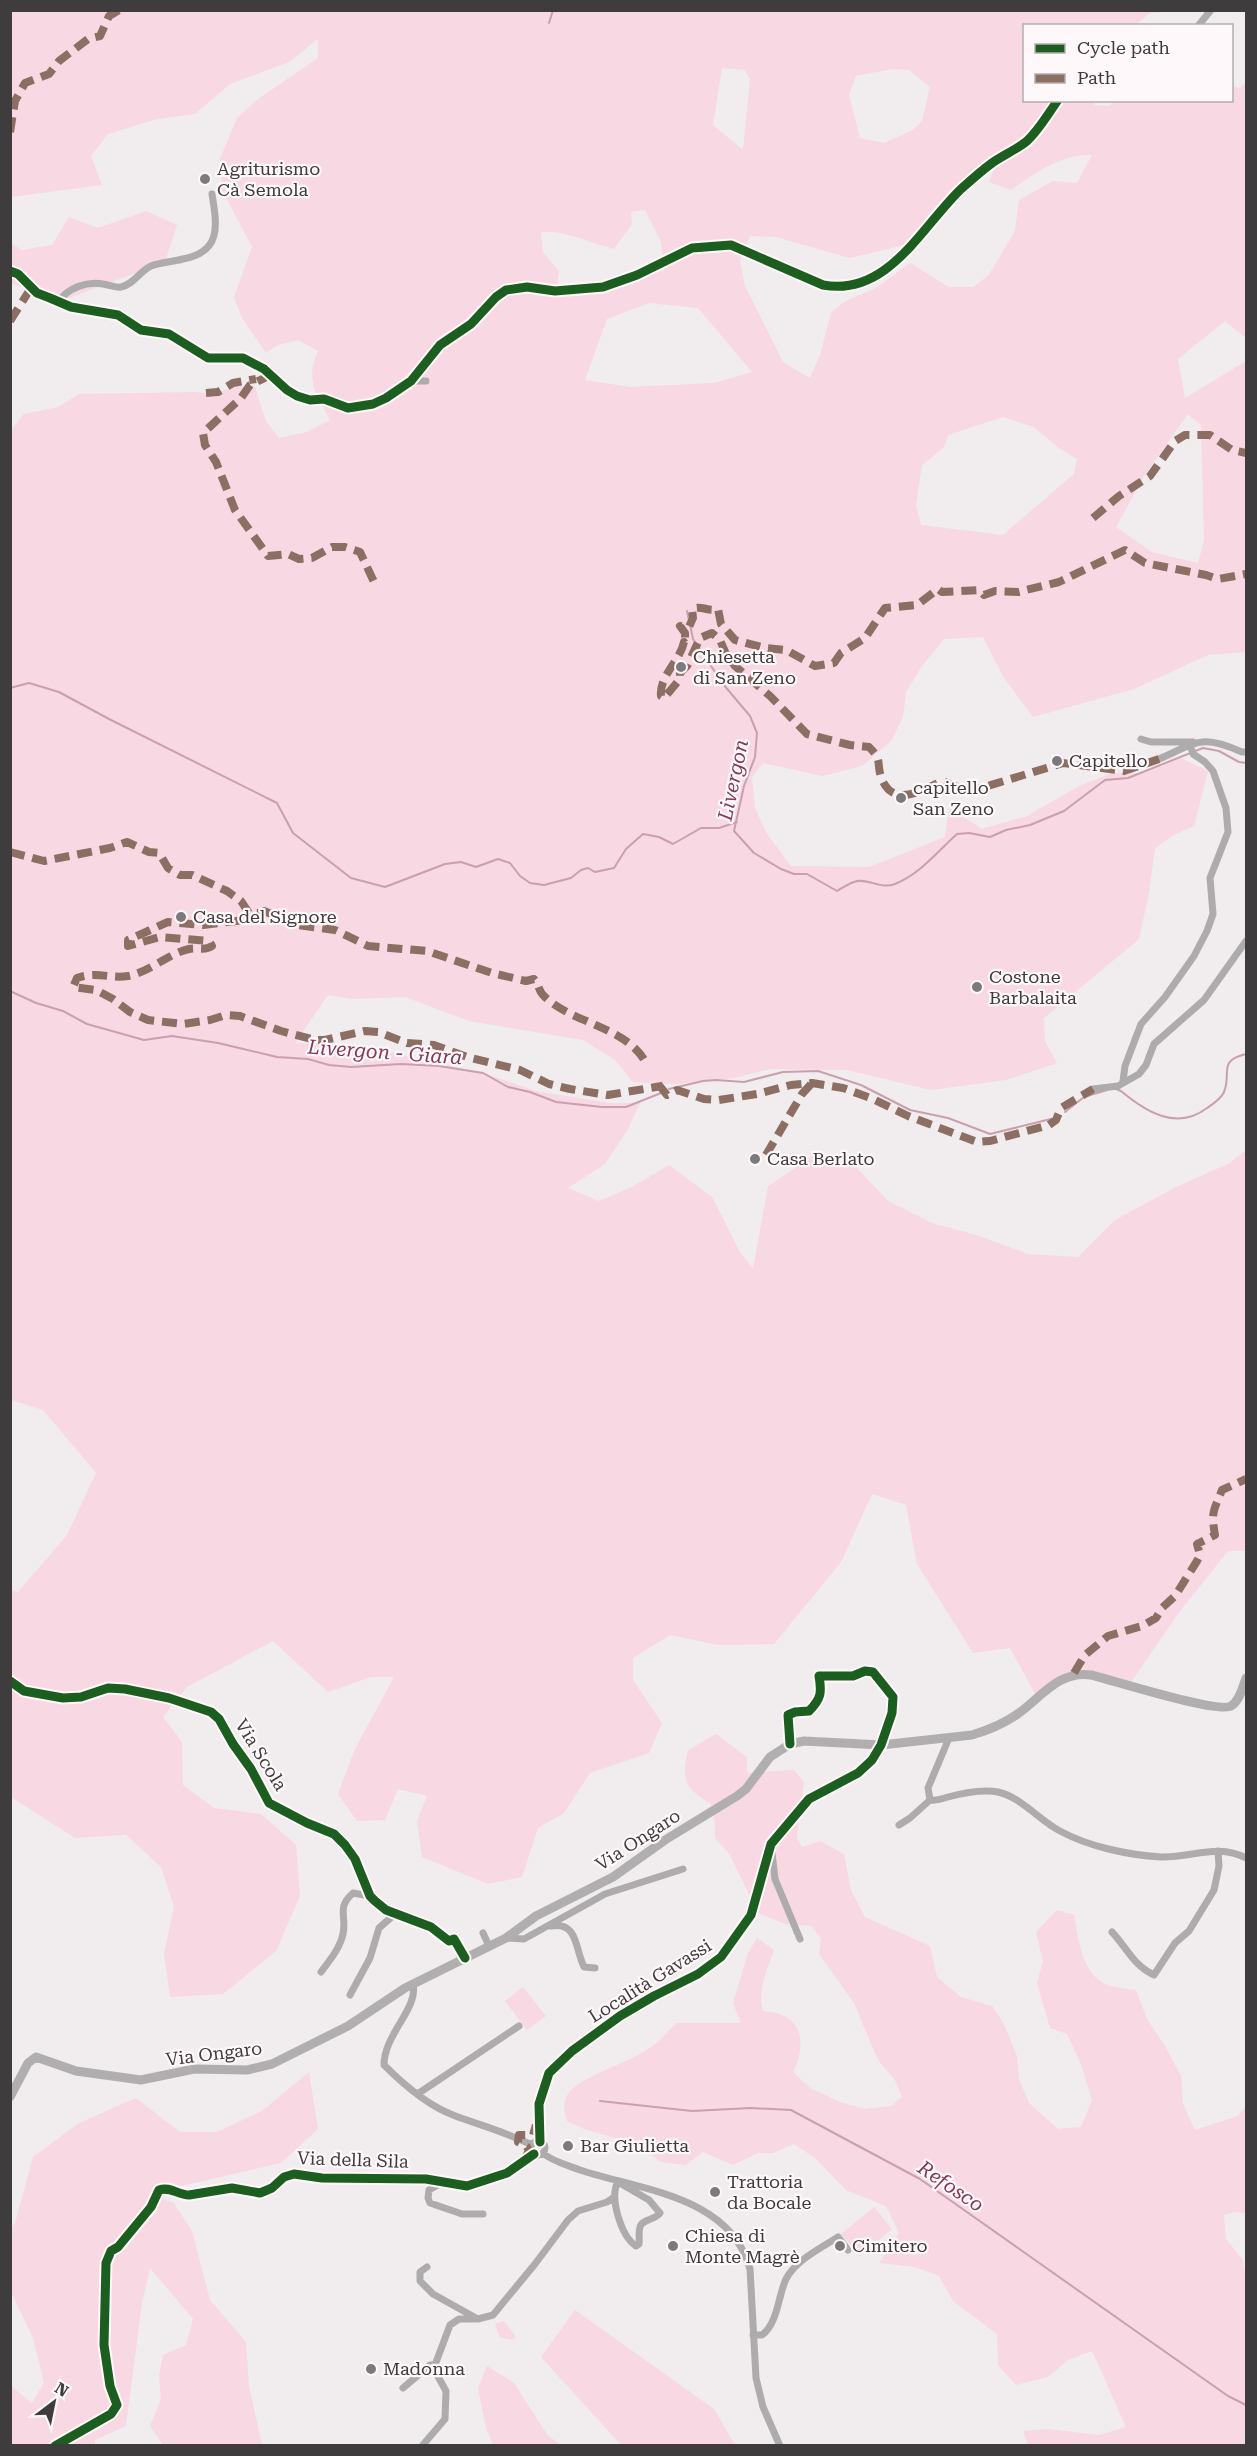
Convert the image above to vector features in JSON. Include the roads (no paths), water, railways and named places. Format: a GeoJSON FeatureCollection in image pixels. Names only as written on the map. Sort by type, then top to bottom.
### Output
{"type":"FeatureCollection","features":[{"type":"Feature","properties":{"kind":"main road"},"geometry":{"type":"LineString","coordinates":[[790,1744],[804,1741],[881,1746],[972,1735],[999,1725],[1021,1712],[1057,1682],[1074,1673],[1091,1675],[1197,1703],[1225,1708],[1234,1704],[1246,1678]]}},
{"type":"Feature","properties":{"kind":"main road","name":"Via Ongaro"},"geometry":{"type":"LineString","coordinates":[[10,2097],[28,2063],[36,2057],[76,2071],[141,2080],[194,2069],[236,2070],[263,2066],[289,2057],[348,2026],[413,1984],[506,1938],[536,1916],[622,1871],[665,1840],[737,1796],[746,1789],[770,1757],[790,1744]]}},
{"type":"Feature","properties":{"kind":"street"},"geometry":{"type":"LineString","coordinates":[[1200,24],[1211,10]]}},
{"type":"Feature","properties":{"kind":"street"},"geometry":{"type":"LineString","coordinates":[[10,272],[18,274],[37,293],[71,307],[118,315],[141,330],[169,334],[208,358],[243,358],[264,369],[297,396],[310,400],[324,399],[348,408],[373,404],[411,381],[440,345],[471,324],[496,297],[506,290],[527,287],[555,291],[603,286],[637,275],[692,248],[731,245],[823,285],[837,288],[861,283],[878,274],[907,251],[959,192],[992,163],[1029,139],[1057,102]]}},
{"type":"Feature","properties":{"kind":"street"},"geometry":{"type":"LineString","coordinates":[[58,302],[64,294],[88,283],[124,287],[151,266],[195,256],[207,248],[216,235],[212,194]]}},
{"type":"Feature","properties":{"kind":"street"},"geometry":{"type":"LineString","coordinates":[[411,381],[426,381]]}},
{"type":"Feature","properties":{"kind":"street"},"geometry":{"type":"LineString","coordinates":[[1123,1081],[1125,1066],[1142,1024],[1165,997],[1194,956],[1207,931],[1213,906],[1210,878],[1228,832],[1226,808],[1213,771],[1192,747],[1141,739]]}},
{"type":"Feature","properties":{"kind":"street"},"geometry":{"type":"LineString","coordinates":[[1159,759],[1192,747],[1216,742],[1246,752]]}},
{"type":"Feature","properties":{"kind":"street"},"geometry":{"type":"LineString","coordinates":[[1093,1089],[1118,1086],[1123,1081],[1139,1074],[1146,1065],[1154,1044],[1204,1000],[1246,940]]}},
{"type":"Feature","properties":{"kind":"street"},"geometry":{"type":"LineString","coordinates":[[790,1744],[788,1715],[809,1711],[819,1700],[822,1693],[819,1676],[853,1676],[865,1671],[873,1672],[887,1688],[894,1702],[881,1746]]}},
{"type":"Feature","properties":{"kind":"street","name":"Via Scola"},"geometry":{"type":"LineString","coordinates":[[10,1681],[24,1691],[63,1698],[81,1697],[108,1688],[125,1689],[169,1698],[211,1712],[219,1719],[252,1769],[269,1803],[334,1834],[355,1859],[370,1896]]}},
{"type":"Feature","properties":{"kind":"street"},"geometry":{"type":"LineString","coordinates":[[930,1800],[928,1788],[949,1738]]}},
{"type":"Feature","properties":{"kind":"street","name":"Località Gavassi"},"geometry":{"type":"LineString","coordinates":[[540,2142],[539,2104],[549,2073],[572,2051],[620,2016],[698,1974],[721,1957],[751,1916],[771,1844],[809,1799],[858,1773],[872,1760],[881,1746]]}},
{"type":"Feature","properties":{"kind":"street"},"geometry":{"type":"LineString","coordinates":[[930,1800],[937,1801],[975,1792],[999,1792],[1011,1797],[1060,1831],[1099,1845],[1142,1855],[1163,1857],[1218,1851],[1235,1852],[1246,1858]]}},
{"type":"Feature","properties":{"kind":"street"},"geometry":{"type":"LineString","coordinates":[[899,1825],[930,1800]]}},
{"type":"Feature","properties":{"kind":"street"},"geometry":{"type":"LineString","coordinates":[[771,1844],[775,1879],[800,1939]]}},
{"type":"Feature","properties":{"kind":"street"},"geometry":{"type":"LineString","coordinates":[[1112,1932],[1134,1964],[1154,1975],[1175,1944],[1189,1931],[1214,1890],[1219,1866],[1218,1851]]}},
{"type":"Feature","properties":{"kind":"street"},"geometry":{"type":"LineString","coordinates":[[506,1938],[524,1939],[606,1894],[683,1869]]}},
{"type":"Feature","properties":{"kind":"street"},"geometry":{"type":"LineString","coordinates":[[321,1972],[334,1956],[344,1933],[342,1906],[352,1893],[370,1896],[386,1910],[431,1927],[449,1941],[454,1939],[465,1958]]}},
{"type":"Feature","properties":{"kind":"street"},"geometry":{"type":"LineString","coordinates":[[350,1995],[370,1958],[379,1928],[395,1914]]}},
{"type":"Feature","properties":{"kind":"street"},"geometry":{"type":"LineString","coordinates":[[548,1927],[558,1925],[568,1927],[573,1933],[584,1967],[595,1968]]}},
{"type":"Feature","properties":{"kind":"street"},"geometry":{"type":"LineString","coordinates":[[483,1933],[489,1946]]}},
{"type":"Feature","properties":{"kind":"street"},"geometry":{"type":"LineString","coordinates":[[413,1984],[415,1995],[389,2041],[384,2065],[450,2114],[498,2130],[532,2145],[540,2142],[545,2147],[543,2154]]}},
{"type":"Feature","properties":{"kind":"street"},"geometry":{"type":"LineString","coordinates":[[419,2093],[519,2026]]}},
{"type":"Feature","properties":{"kind":"street"},"geometry":{"type":"LineString","coordinates":[[532,2145],[531,2150],[534,2154],[543,2154],[556,2161],[618,2182],[669,2194],[697,2208],[727,2227],[733,2234],[746,2256],[750,2269],[756,2378],[763,2407],[780,2445]]}},
{"type":"Feature","properties":{"kind":"street","name":"Via della Sila"},"geometry":{"type":"LineString","coordinates":[[55,2445],[111,2414],[117,2405],[110,2386],[104,2345],[106,2263],[111,2251],[118,2247],[151,2206],[159,2190],[167,2188],[183,2195],[232,2188],[260,2193],[272,2188],[284,2177],[294,2174],[322,2178],[399,2177],[445,2181],[467,2186],[507,2174],[534,2154]]}},
{"type":"Feature","properties":{"kind":"street"},"geometry":{"type":"LineString","coordinates":[[445,2181],[429,2190],[430,2203],[462,2214],[483,2214]]}},
{"type":"Feature","properties":{"kind":"street"},"geometry":{"type":"LineString","coordinates":[[618,2182],[649,2200],[659,2209],[660,2215],[640,2226],[639,2244],[636,2246],[630,2242],[613,2198],[618,2182]]}},
{"type":"Feature","properties":{"kind":"street"},"geometry":{"type":"LineString","coordinates":[[422,2445],[445,2419],[446,2391],[435,2365],[452,2323],[459,2319],[478,2319],[497,2312],[573,2215],[613,2198]]}},
{"type":"Feature","properties":{"kind":"street"},"geometry":{"type":"LineString","coordinates":[[753,2335],[762,2335],[769,2328],[787,2278],[798,2263],[838,2237],[848,2250]]}},
{"type":"Feature","properties":{"kind":"street"},"geometry":{"type":"LineString","coordinates":[[427,2267],[420,2272],[420,2281],[433,2294],[478,2319]]}},
{"type":"Feature","properties":{"kind":"street"},"geometry":{"type":"LineString","coordinates":[[403,2388],[430,2365],[435,2365]]}},
{"type":"Feature","properties":{"kind":"waterway"},"geometry":{"type":"LineString","coordinates":[[549,23],[553,10]]}},
{"type":"Feature","properties":{"kind":"waterway","name":"Livergon"},"geometry":{"type":"LineString","coordinates":[[687,611],[693,639],[723,684],[750,716],[757,733],[755,757],[744,786],[734,831],[754,853],[781,869],[794,874],[807,874],[837,891],[859,881],[884,886],[895,884],[920,869],[957,834],[969,833],[990,837],[1006,830],[1030,825],[1064,811],[1105,780],[1128,778],[1203,748],[1219,751],[1239,762],[1246,763]]}},
{"type":"Feature","properties":{"kind":"waterway"},"geometry":{"type":"LineString","coordinates":[[10,688],[29,683],[59,692],[277,803],[293,833],[351,878],[385,887],[445,864],[461,862],[476,867],[498,859],[510,863],[520,876],[530,883],[544,885],[571,878],[581,870],[588,868],[595,872],[614,868],[626,849],[643,834],[659,837],[673,844],[701,828],[719,828],[737,822]]}},
{"type":"Feature","properties":{"kind":"waterway","name":"Livergon - Giara"},"geometry":{"type":"LineString","coordinates":[[10,991],[36,1003],[63,1011],[87,1024],[144,1040],[172,1036],[218,1043],[277,1057],[308,1059],[329,1065],[351,1067],[401,1064],[439,1066],[483,1073],[508,1087],[556,1102],[602,1107],[626,1107],[661,1093]]}},
{"type":"Feature","properties":{"kind":"waterway","name":"Livergon - Giara"},"geometry":{"type":"LineString","coordinates":[[1116,1089],[1151,1112],[1162,1116],[1184,1118],[1196,1115],[1219,1099],[1224,1092],[1227,1068],[1231,1060],[1246,1054]]}},
{"type":"Feature","properties":{"kind":"waterway","name":"Livergon - Giara"},"geometry":{"type":"LineString","coordinates":[[669,1089],[703,1081],[744,1082],[783,1072],[818,1071],[861,1085],[910,1110],[948,1118],[990,1134],[1059,1117]]}},
{"type":"Feature","properties":{"kind":"waterway","name":"Livergon - Giara"},"geometry":{"type":"LineString","coordinates":[[1065,1112],[1084,1097],[1107,1090]]}},
{"type":"Feature","properties":{"kind":"waterway","name":"Refosco"},"geometry":{"type":"LineString","coordinates":[[600,2101],[692,2111],[751,2108],[791,2110],[920,2179],[1228,2396],[1246,2405]]}},
{"type":"Feature","properties":{"kind":"place","name":"Agriturismo Cà Semola"},"geometry":{"type":"Point","coordinates":[205,179]}},
{"type":"Feature","properties":{"kind":"place","name":"Chiesetta di San Zeno"},"geometry":{"type":"Point","coordinates":[681,667]}},
{"type":"Feature","properties":{"kind":"place","name":"Capitello"},"geometry":{"type":"Point","coordinates":[1057,761]}},
{"type":"Feature","properties":{"kind":"place","name":"capitello San Zeno"},"geometry":{"type":"Point","coordinates":[901,798]}},
{"type":"Feature","properties":{"kind":"place","name":"Casa del Signore"},"geometry":{"type":"Point","coordinates":[181,917]}},
{"type":"Feature","properties":{"kind":"place","name":"Costone Barbalaita"},"geometry":{"type":"Point","coordinates":[977,987]}},
{"type":"Feature","properties":{"kind":"place","name":"Casa Berlato"},"geometry":{"type":"Point","coordinates":[755,1159]}},
{"type":"Feature","properties":{"kind":"place","name":"Bar Giulietta"},"geometry":{"type":"Point","coordinates":[568,2146]}},
{"type":"Feature","properties":{"kind":"place","name":"Trattoria da Bocale"},"geometry":{"type":"Point","coordinates":[715,2192]}},
{"type":"Feature","properties":{"kind":"place","name":"Chiesa di Monte Magrè"},"geometry":{"type":"Point","coordinates":[673,2246]}},
{"type":"Feature","properties":{"kind":"place","name":"Cimitero"},"geometry":{"type":"Point","coordinates":[840,2246]}},
{"type":"Feature","properties":{"kind":"place","name":"Madonna"},"geometry":{"type":"Point","coordinates":[371,2369]}}]}
